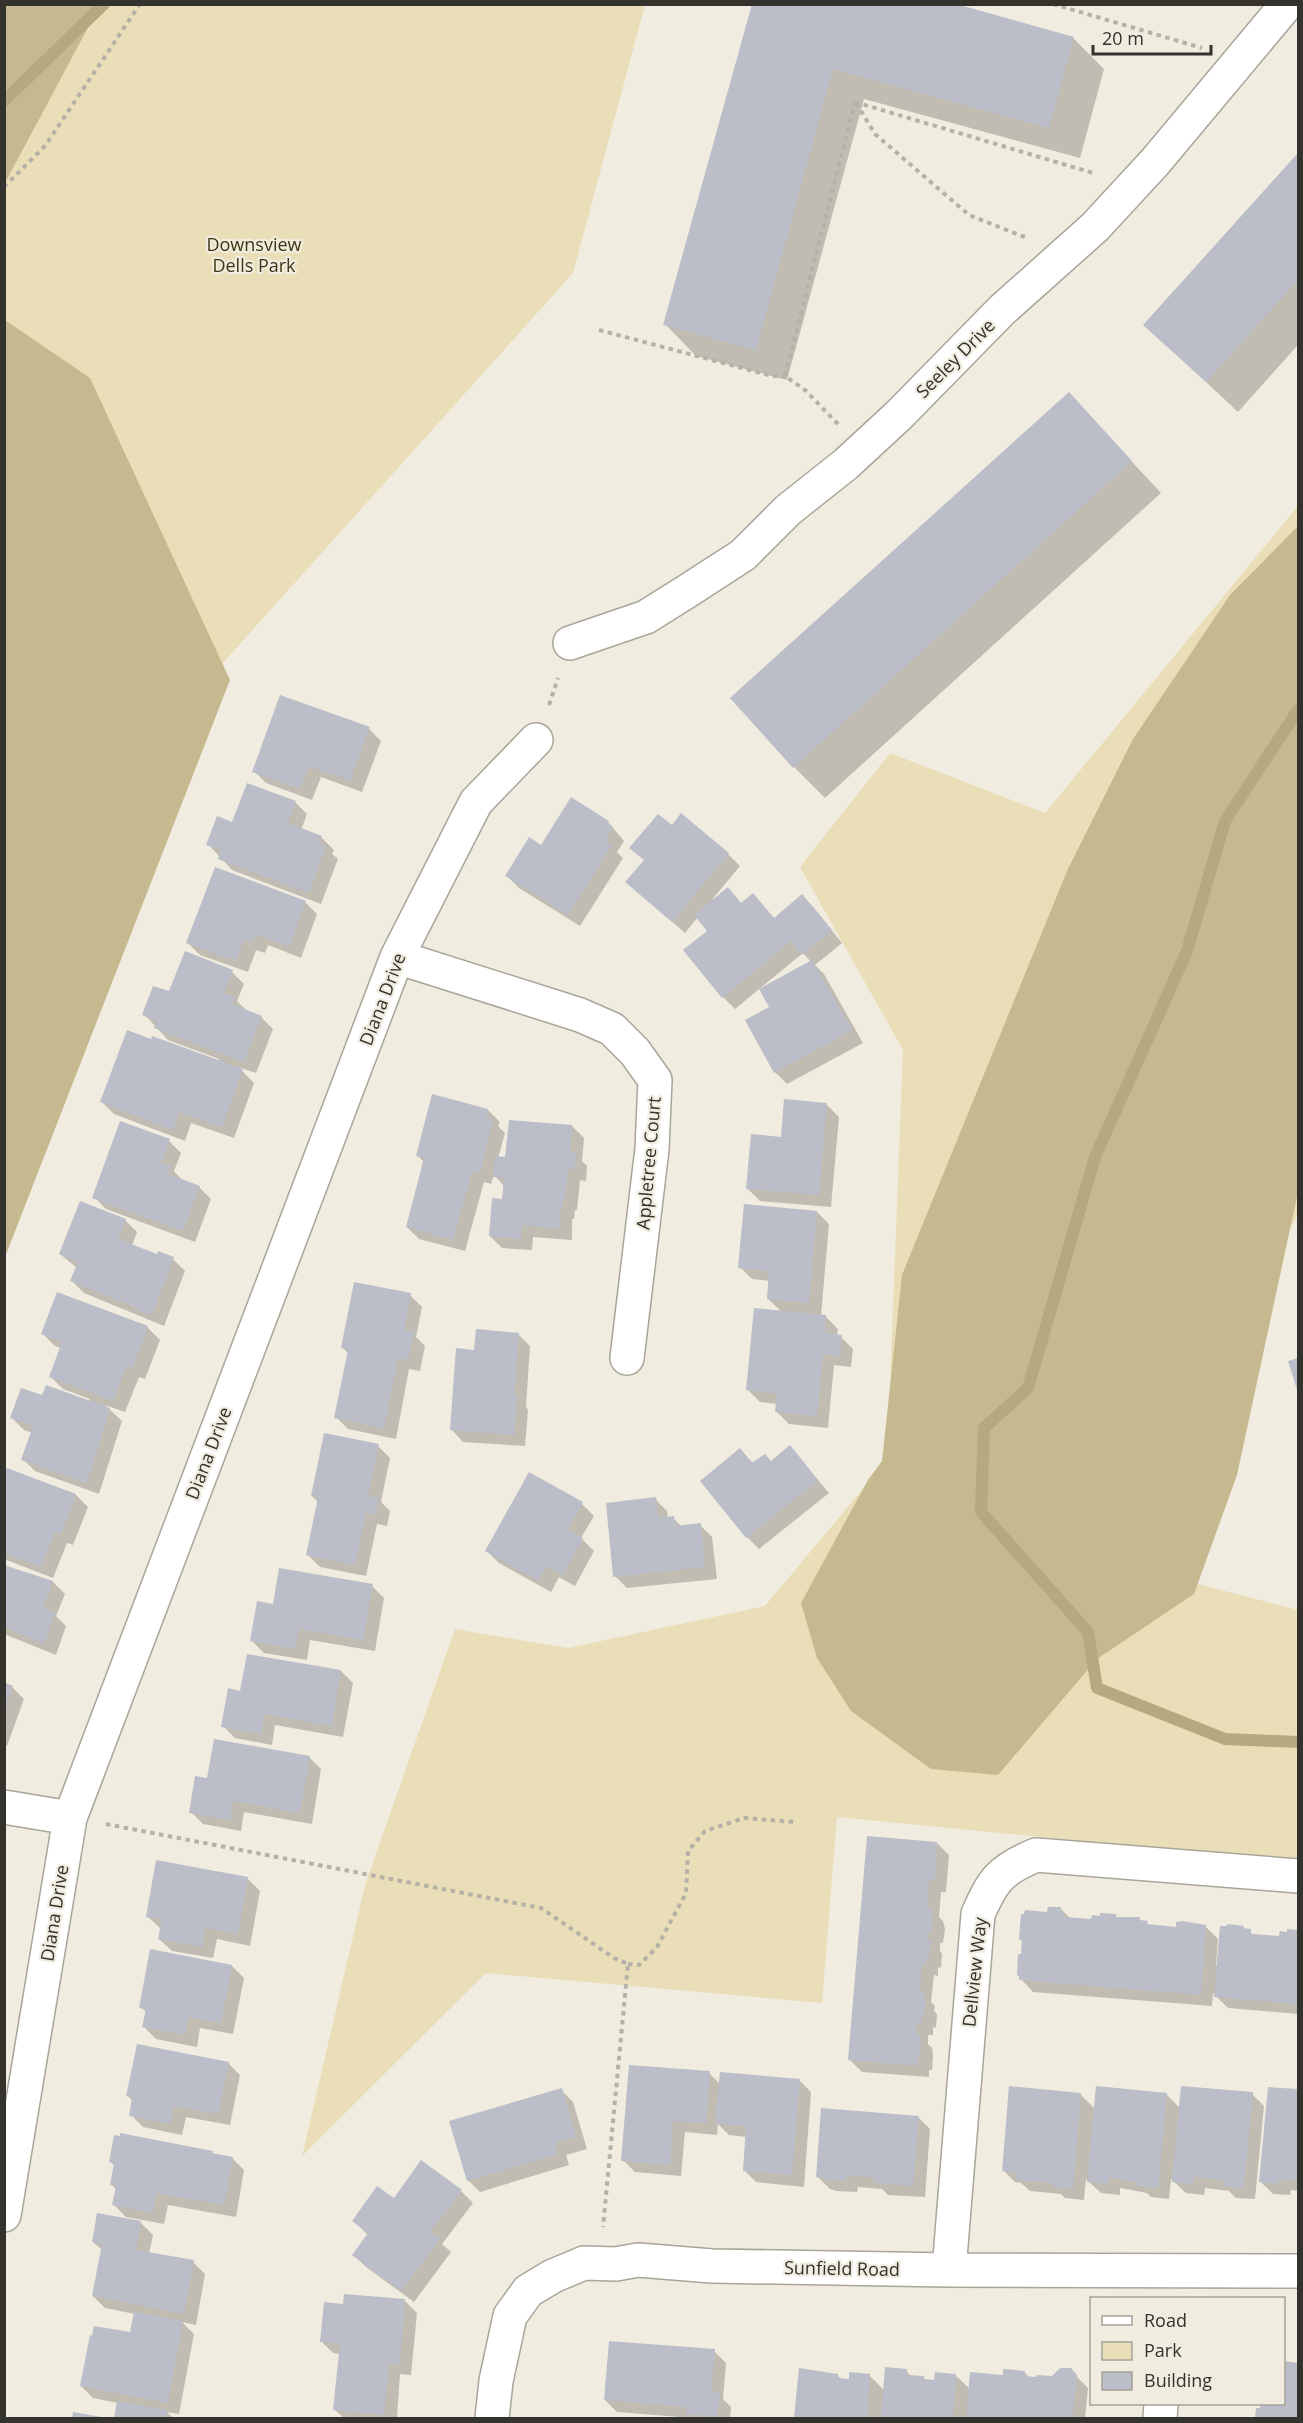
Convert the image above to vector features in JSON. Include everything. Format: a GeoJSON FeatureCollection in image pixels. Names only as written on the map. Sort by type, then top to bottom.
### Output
{"type":"FeatureCollection","features":[{"type":"Feature","properties":{"kind":"street","name":"Seeley Drive"},"geometry":{"type":"LineString","coordinates":[[570,643],[646,617],[743,555],[788,510],[846,464],[899,415],[1002,310],[1095,227],[1155,162],[1287,4]]}},
{"type":"Feature","properties":{"kind":"street","name":"Diana Drive"},"geometry":{"type":"LineString","coordinates":[[4,2215],[70,1818],[397,957],[476,802],[537,740]]}},
{"type":"Feature","properties":{"kind":"street","name":"Appletree Court"},"geometry":{"type":"LineString","coordinates":[[397,957],[580,1015],[612,1029],[635,1052],[655,1080],[652,1149],[627,1358]]}},
{"type":"Feature","properties":{"kind":"street"},"geometry":{"type":"LineString","coordinates":[[4,1807],[70,1818]]}},
{"type":"Feature","properties":{"kind":"street","name":"Dellview Way"},"geometry":{"type":"LineString","coordinates":[[949,2270],[978,1914],[990,1887],[1003,1873],[1020,1861],[1036,1855],[1299,1876]]}},
{"type":"Feature","properties":{"kind":"street","name":"Sunfield Road"},"geometry":{"type":"LineString","coordinates":[[492,2418],[496,2381],[510,2316],[528,2291],[584,2263],[616,2264],[638,2260],[712,2266],[949,2270],[1166,2285],[1299,2271]]}},
{"type":"Feature","properties":{"kind":"path"},"geometry":{"type":"LineString","coordinates":[[4,187],[45,146],[140,4]]}},
{"type":"Feature","properties":{"kind":"path"},"geometry":{"type":"LineString","coordinates":[[1053,4],[1241,59]]}},
{"type":"Feature","properties":{"kind":"path"},"geometry":{"type":"LineString","coordinates":[[855,102],[1133,185]]}},
{"type":"Feature","properties":{"kind":"path"},"geometry":{"type":"LineString","coordinates":[[855,102],[875,134],[969,215],[1065,253]]}},
{"type":"Feature","properties":{"kind":"path"},"geometry":{"type":"LineString","coordinates":[[785,376],[855,102]]}},
{"type":"Feature","properties":{"kind":"path"},"geometry":{"type":"LineString","coordinates":[[599,330],[772,376],[785,376],[805,390],[862,449]]}},
{"type":"Feature","properties":{"kind":"path"},"geometry":{"type":"LineString","coordinates":[[537,740],[570,643]]}},
{"type":"Feature","properties":{"kind":"path"},"geometry":{"type":"LineString","coordinates":[[70,1818],[541,1908],[614,1958],[628,1964],[639,1965],[657,1947],[686,1893],[688,1851],[705,1831],[744,1818],[795,1822]]}},
{"type":"Feature","properties":{"kind":"path"},"geometry":{"type":"LineString","coordinates":[[599,2264],[628,1964]]}},
{"type":"Feature","properties":{"kind":"green space","name":"Downsview Dells Park"},"geometry":{"type":"Polygon","coordinates":[[[5,5],[645,5],[573,273],[222,664],[5,1242],[5,5]]]}},
{"type":"Feature","properties":{"kind":"green space"},"geometry":{"type":"Polygon","coordinates":[[[1298,506],[1298,1214],[1284,1242],[1183,1580],[1298,1610],[1298,1862],[837,1817],[822,2003],[486,1973],[302,2156],[365,1885],[455,1629],[568,1648],[765,1606],[887,1460],[903,1050],[800,867],[890,753],[1045,813],[1298,506]]]}},
{"type":"Feature","properties":{"kind":"shaded area"},"geometry":{"type":"Polygon","coordinates":[[[4,5],[100,5],[5,183],[4,5]]]}},
{"type":"Feature","properties":{"kind":"shaded area"},"geometry":{"type":"Polygon","coordinates":[[[5,320],[90,378],[230,680],[5,1257],[5,320]]]}},
{"type":"Feature","properties":{"kind":"shaded area"},"geometry":{"type":"Polygon","coordinates":[[[1298,526],[1298,1192],[1237,1475],[1194,1594],[1097,1659],[998,1775],[931,1769],[851,1711],[817,1658],[801,1603],[868,1480],[882,1461],[902,1275],[1067,871],[1133,739],[1230,595],[1298,526]]]}},
{"type":"Feature","properties":{"kind":"building"},"geometry":{"type":"Polygon","coordinates":[[[752,4],[956,4],[1074,37],[1049,128],[833,69],[756,350],[663,325],[752,4]]]}},
{"type":"Feature","properties":{"kind":"building"},"geometry":{"type":"Polygon","coordinates":[[[1298,153],[1298,280],[1206,382],[1143,325],[1298,153]]]}},
{"type":"Feature","properties":{"kind":"building"},"geometry":{"type":"Polygon","coordinates":[[[1069,392],[1132,461],[793,768],[730,698],[1069,392]]]}},
{"type":"Feature","properties":{"kind":"building"},"geometry":{"type":"Polygon","coordinates":[[[280,695],[370,727],[350,781],[309,766],[300,789],[252,772],[280,695]]]}},
{"type":"Feature","properties":{"kind":"building"},"geometry":{"type":"Polygon","coordinates":[[[247,783],[296,801],[288,823],[322,836],[320,843],[326,846],[309,893],[218,859],[221,850],[206,845],[217,816],[232,822],[247,783]]]}},
{"type":"Feature","properties":{"kind":"building"},"geometry":{"type":"Polygon","coordinates":[[[571,797],[609,821],[607,823],[613,827],[605,841],[612,845],[568,915],[505,876],[529,837],[541,845],[571,797]]]}},
{"type":"Feature","properties":{"kind":"building"},"geometry":{"type":"Polygon","coordinates":[[[681,813],[729,853],[672,922],[625,882],[644,860],[629,848],[658,814],[672,825],[681,813]]]}},
{"type":"Feature","properties":{"kind":"building"},"geometry":{"type":"Polygon","coordinates":[[[215,867],[306,901],[289,947],[256,934],[252,942],[244,939],[236,961],[186,943],[215,867]]]}},
{"type":"Feature","properties":{"kind":"building"},"geometry":{"type":"Polygon","coordinates":[[[728,887],[741,903],[753,893],[774,918],[802,894],[832,930],[802,955],[791,941],[722,998],[683,950],[707,931],[694,915],[728,887]]]}},
{"type":"Feature","properties":{"kind":"building"},"geometry":{"type":"Polygon","coordinates":[[[185,951],[233,970],[224,993],[235,997],[232,1004],[262,1016],[244,1062],[154,1028],[157,1021],[142,1015],[153,986],[169,991],[185,951]]]}},
{"type":"Feature","properties":{"kind":"building"},"geometry":{"type":"Polygon","coordinates":[[[812,960],[852,1030],[774,1073],[745,1020],[769,1007],[759,989],[812,960]]]}},
{"type":"Feature","properties":{"kind":"building"},"geometry":{"type":"Polygon","coordinates":[[[127,1030],[151,1039],[152,1036],[243,1069],[222,1127],[179,1112],[173,1130],[100,1102],[127,1030]]]}},
{"type":"Feature","properties":{"kind":"building"},"geometry":{"type":"Polygon","coordinates":[[[432,1094],[488,1109],[486,1117],[493,1119],[480,1173],[472,1171],[453,1240],[406,1227],[424,1158],[416,1156],[432,1094]]]}},
{"type":"Feature","properties":{"kind":"building"},"geometry":{"type":"Polygon","coordinates":[[[784,1099],[827,1103],[819,1195],[746,1189],[751,1134],[781,1137],[784,1099]]]}},
{"type":"Feature","properties":{"kind":"building"},"geometry":{"type":"Polygon","coordinates":[[[509,1120],[572,1125],[570,1152],[576,1153],[575,1169],[568,1169],[565,1199],[560,1208],[560,1229],[522,1225],[521,1239],[489,1236],[492,1198],[502,1199],[504,1178],[493,1177],[495,1156],[505,1157],[509,1120]]]}},
{"type":"Feature","properties":{"kind":"building"},"geometry":{"type":"Polygon","coordinates":[[[120,1121],[170,1139],[161,1163],[171,1166],[168,1174],[200,1186],[183,1231],[92,1198],[120,1121]]]}},
{"type":"Feature","properties":{"kind":"building"},"geometry":{"type":"Polygon","coordinates":[[[80,1201],[126,1219],[118,1239],[157,1254],[158,1251],[174,1257],[152,1315],[70,1281],[78,1262],[59,1254],[80,1201]]]}},
{"type":"Feature","properties":{"kind":"building"},"geometry":{"type":"Polygon","coordinates":[[[744,1204],[817,1211],[809,1303],[767,1299],[769,1271],[738,1268],[744,1204]]]}},
{"type":"Feature","properties":{"kind":"building"},"geometry":{"type":"Polygon","coordinates":[[[354,1282],[411,1293],[404,1330],[414,1332],[408,1360],[398,1358],[384,1428],[334,1418],[348,1350],[341,1348],[354,1282]]]}},
{"type":"Feature","properties":{"kind":"building"},"geometry":{"type":"Polygon","coordinates":[[[57,1292],[148,1326],[133,1368],[127,1366],[113,1401],[49,1377],[62,1342],[41,1334],[57,1292]]]}},
{"type":"Feature","properties":{"kind":"building"},"geometry":{"type":"Polygon","coordinates":[[[754,1308],[826,1315],[825,1333],[842,1335],[840,1356],[823,1354],[817,1416],[775,1412],[777,1394],[746,1390],[754,1308]]]}},
{"type":"Feature","properties":{"kind":"building"},"geometry":{"type":"Polygon","coordinates":[[[476,1329],[519,1333],[514,1396],[517,1396],[514,1435],[450,1430],[456,1348],[474,1350],[476,1329]]]}},
{"type":"Feature","properties":{"kind":"building"},"geometry":{"type":"Polygon","coordinates":[[[1298,1358],[1298,1393],[1288,1361],[1298,1358]]]}},
{"type":"Feature","properties":{"kind":"building"},"geometry":{"type":"Polygon","coordinates":[[[46,1385],[110,1408],[87,1483],[21,1460],[33,1426],[10,1418],[21,1388],[42,1395],[46,1385]]]}},
{"type":"Feature","properties":{"kind":"building"},"geometry":{"type":"Polygon","coordinates":[[[324,1433],[379,1444],[368,1496],[379,1498],[375,1515],[366,1513],[355,1565],[306,1555],[318,1498],[311,1496],[324,1433]]]}},
{"type":"Feature","properties":{"kind":"building"},"geometry":{"type":"Polygon","coordinates":[[[790,1445],[818,1480],[746,1538],[700,1481],[740,1448],[752,1463],[765,1454],[771,1461],[790,1445]]]}},
{"type":"Feature","properties":{"kind":"building"},"geometry":{"type":"Polygon","coordinates":[[[7,1468],[76,1494],[61,1534],[55,1532],[41,1567],[4,1553],[4,1475],[7,1468]]]}},
{"type":"Feature","properties":{"kind":"building"},"geometry":{"type":"Polygon","coordinates":[[[529,1472],[583,1502],[568,1529],[583,1538],[563,1575],[547,1566],[538,1581],[485,1551],[529,1472]]]}},
{"type":"Feature","properties":{"kind":"building"},"geometry":{"type":"Polygon","coordinates":[[[656,1497],[658,1518],[674,1516],[675,1526],[701,1523],[705,1567],[613,1577],[606,1503],[656,1497]]]}},
{"type":"Feature","properties":{"kind":"building"},"geometry":{"type":"Polygon","coordinates":[[[4,1565],[53,1581],[43,1608],[55,1613],[44,1644],[4,1627],[4,1565]]]}},
{"type":"Feature","properties":{"kind":"building"},"geometry":{"type":"Polygon","coordinates":[[[279,1568],[373,1584],[363,1640],[299,1629],[295,1649],[250,1641],[257,1601],[273,1604],[279,1568]]]}},
{"type":"Feature","properties":{"kind":"building"},"geometry":{"type":"Polygon","coordinates":[[[247,1654],[341,1670],[332,1726],[264,1714],[261,1734],[221,1727],[228,1688],[240,1691],[247,1654]]]}},
{"type":"Feature","properties":{"kind":"building"},"geometry":{"type":"Polygon","coordinates":[[[4,1682],[13,1686],[5,1708],[4,1708],[4,1682]]]}},
{"type":"Feature","properties":{"kind":"building"},"geometry":{"type":"Polygon","coordinates":[[[214,1739],[310,1756],[300,1813],[233,1801],[230,1820],[189,1813],[195,1776],[207,1778],[214,1739]]]}},
{"type":"Feature","properties":{"kind":"building"},"geometry":{"type":"Polygon","coordinates":[[[867,1836],[937,1842],[935,1880],[929,1880],[927,1907],[932,1908],[932,1932],[929,1932],[928,1940],[931,1940],[929,1957],[927,1956],[926,1964],[922,1964],[920,1992],[924,1992],[923,2000],[926,2001],[924,2017],[922,2016],[921,2024],[917,2023],[916,2034],[920,2035],[920,2042],[922,2042],[917,2066],[848,2060],[867,1836]]]}},
{"type":"Feature","properties":{"kind":"building"},"geometry":{"type":"Polygon","coordinates":[[[156,1860],[248,1877],[238,1934],[205,1928],[202,1947],[158,1939],[162,1919],[146,1917],[156,1860]]]}},
{"type":"Feature","properties":{"kind":"building"},"geometry":{"type":"Polygon","coordinates":[[[1048,1907],[1061,1907],[1064,1917],[1091,1919],[1092,1915],[1100,1916],[1100,1913],[1116,1914],[1116,1917],[1140,1917],[1139,1920],[1148,1921],[1147,1924],[1176,1927],[1176,1922],[1183,1921],[1206,1925],[1201,1995],[1019,1980],[1017,1975],[1018,1954],[1021,1954],[1022,1940],[1019,1940],[1021,1914],[1024,1914],[1025,1910],[1047,1912],[1048,1907]]]}},
{"type":"Feature","properties":{"kind":"building"},"geometry":{"type":"Polygon","coordinates":[[[1227,1924],[1244,1926],[1243,1928],[1251,1929],[1251,1934],[1279,1936],[1280,1931],[1298,1930],[1298,2004],[1214,1997],[1220,1926],[1227,1926],[1227,1924]]]}},
{"type":"Feature","properties":{"kind":"building"},"geometry":{"type":"Polygon","coordinates":[[[150,1949],[232,1965],[221,2023],[188,2017],[185,2035],[142,2027],[146,2009],[139,2008],[150,1949]]]}},
{"type":"Feature","properties":{"kind":"building"},"geometry":{"type":"Polygon","coordinates":[[[137,2044],[229,2062],[218,2114],[174,2106],[170,2124],[129,2116],[132,2097],[126,2096],[137,2044]]]}},
{"type":"Feature","properties":{"kind":"building"},"geometry":{"type":"Polygon","coordinates":[[[629,2065],[710,2071],[706,2123],[673,2121],[670,2165],[621,2161],[629,2065]]]}},
{"type":"Feature","properties":{"kind":"building"},"geometry":{"type":"Polygon","coordinates":[[[720,2072],[800,2079],[792,2175],[743,2171],[746,2126],[715,2124],[720,2072]]]}},
{"type":"Feature","properties":{"kind":"building"},"geometry":{"type":"Polygon","coordinates":[[[1009,2086],[1081,2093],[1073,2189],[1051,2186],[1051,2183],[1016,2180],[1016,2172],[1002,2171],[1009,2086]]]}},
{"type":"Feature","properties":{"kind":"building"},"geometry":{"type":"Polygon","coordinates":[[[1096,2086],[1167,2093],[1158,2188],[1137,2186],[1137,2182],[1109,2177],[1108,2184],[1087,2182],[1096,2086]]]}},
{"type":"Feature","properties":{"kind":"building"},"geometry":{"type":"Polygon","coordinates":[[[1181,2086],[1253,2092],[1244,2188],[1223,2186],[1224,2180],[1194,2177],[1193,2184],[1172,2182],[1181,2086]]]}},
{"type":"Feature","properties":{"kind":"building"},"geometry":{"type":"Polygon","coordinates":[[[1268,2087],[1298,2089],[1298,2180],[1279,2179],[1278,2184],[1259,2182],[1268,2087]]]}},
{"type":"Feature","properties":{"kind":"building"},"geometry":{"type":"Polygon","coordinates":[[[562,2088],[576,2137],[555,2143],[558,2154],[467,2181],[449,2121],[562,2088]]]}},
{"type":"Feature","properties":{"kind":"building"},"geometry":{"type":"Polygon","coordinates":[[[821,2108],[919,2116],[913,2186],[874,2183],[874,2178],[846,2175],[846,2180],[837,2181],[816,2177],[821,2108]]]}},
{"type":"Feature","properties":{"kind":"building"},"geometry":{"type":"Polygon","coordinates":[[[120,2133],[233,2157],[224,2205],[156,2193],[153,2213],[112,2205],[116,2186],[110,2185],[114,2163],[109,2162],[114,2135],[120,2136],[120,2133]]]}},
{"type":"Feature","properties":{"kind":"building"},"geometry":{"type":"Polygon","coordinates":[[[421,2160],[462,2190],[430,2232],[440,2239],[401,2291],[352,2255],[368,2233],[352,2221],[377,2186],[394,2198],[421,2160]]]}},
{"type":"Feature","properties":{"kind":"building"},"geometry":{"type":"Polygon","coordinates":[[[97,2213],[141,2221],[136,2250],[194,2260],[184,2314],[92,2296],[102,2244],[92,2242],[97,2213]]]}},
{"type":"Feature","properties":{"kind":"building"},"geometry":{"type":"Polygon","coordinates":[[[344,2294],[405,2299],[400,2364],[389,2363],[384,2415],[333,2410],[340,2343],[320,2342],[324,2302],[343,2304],[344,2294]]]}},
{"type":"Feature","properties":{"kind":"building"},"geometry":{"type":"Polygon","coordinates":[[[134,2312],[183,2321],[168,2403],[80,2386],[90,2335],[92,2336],[94,2326],[130,2332],[134,2312]]]}},
{"type":"Feature","properties":{"kind":"building"},"geometry":{"type":"Polygon","coordinates":[[[609,2341],[715,2349],[711,2392],[720,2393],[717,2417],[686,2414],[686,2407],[604,2400],[609,2341]]]}},
{"type":"Feature","properties":{"kind":"building"},"geometry":{"type":"Polygon","coordinates":[[[1285,2361],[1298,2363],[1298,2418],[1255,2418],[1256,2408],[1260,2408],[1261,2405],[1285,2405],[1285,2361]]]}},
{"type":"Feature","properties":{"kind":"building"},"geometry":{"type":"Polygon","coordinates":[[[885,2367],[907,2369],[906,2375],[924,2376],[924,2379],[934,2380],[935,2372],[956,2374],[953,2418],[881,2418],[885,2367]]]}},
{"type":"Feature","properties":{"kind":"building"},"geometry":{"type":"Polygon","coordinates":[[[799,2368],[838,2374],[838,2378],[849,2379],[849,2372],[870,2374],[867,2418],[794,2418],[799,2368]]]}},
{"type":"Feature","properties":{"kind":"building"},"geometry":{"type":"Polygon","coordinates":[[[1060,2368],[1071,2368],[1077,2375],[1072,2418],[966,2418],[970,2372],[1003,2375],[1003,2369],[1025,2371],[1025,2376],[1036,2377],[1037,2375],[1052,2376],[1060,2368]]]}},
{"type":"Feature","properties":{"kind":"building"},"geometry":{"type":"Polygon","coordinates":[[[117,2401],[167,2410],[165,2418],[114,2418],[117,2401]]]}},
{"type":"Feature","properties":{"kind":"building"},"geometry":{"type":"Polygon","coordinates":[[[73,2412],[102,2417],[102,2418],[72,2418],[73,2412]]]}},
{"type":"Feature","properties":{"kind":"waterway"},"geometry":{"type":"LineString","coordinates":[[4,101],[104,4]]}},
{"type":"Feature","properties":{"kind":"waterway"},"geometry":{"type":"LineString","coordinates":[[1298,710],[1225,821],[1187,951],[1095,1157],[1028,1388],[984,1428],[981,1512],[1088,1632],[1097,1688],[1225,1739],[1298,1742]]}}]}
